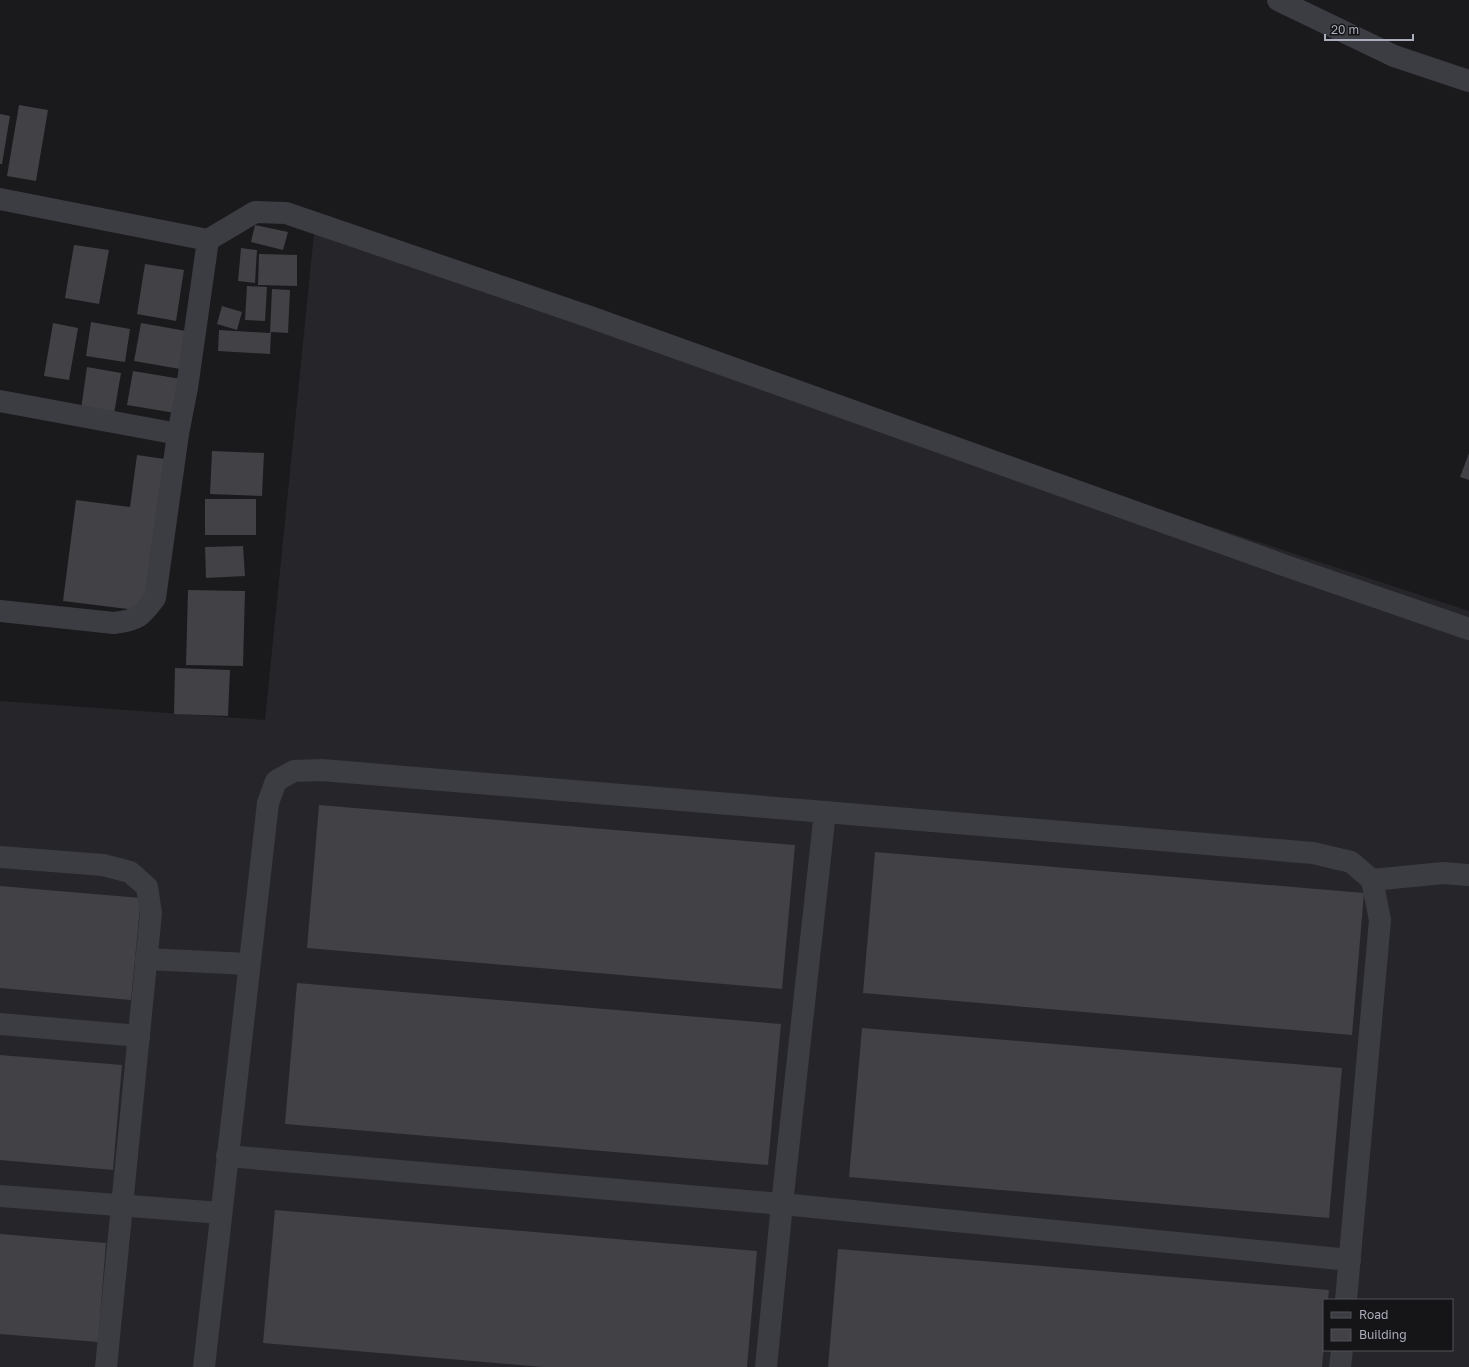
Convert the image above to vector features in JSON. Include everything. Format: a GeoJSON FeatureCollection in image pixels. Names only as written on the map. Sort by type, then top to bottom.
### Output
{"type":"FeatureCollection","features":[{"type":"Feature","properties":{"kind":"street"},"geometry":{"type":"LineString","coordinates":[[1278,0],[1394,56],[1469,81]]}},
{"type":"Feature","properties":{"kind":"street"},"geometry":{"type":"LineString","coordinates":[[0,199],[208,240],[254,212],[286,213],[605,323],[1289,567],[1469,629]]}},
{"type":"Feature","properties":{"kind":"street"},"geometry":{"type":"LineString","coordinates":[[0,611],[114,623],[132,621],[145,612],[156,598],[178,434],[187,388],[208,240]]}},
{"type":"Feature","properties":{"kind":"street"},"geometry":{"type":"LineString","coordinates":[[0,401],[178,434]]}},
{"type":"Feature","properties":{"kind":"street"},"geometry":{"type":"LineString","coordinates":[[204,1367],[268,803],[276,782],[294,771],[322,770],[1313,853],[1351,862],[1372,880],[1380,920],[1346,1299]]}},
{"type":"Feature","properties":{"kind":"street"},"geometry":{"type":"LineString","coordinates":[[766,1367],[782,1204],[826,812]]}},
{"type":"Feature","properties":{"kind":"street"},"geometry":{"type":"LineString","coordinates":[[0,857],[103,866],[130,872],[147,888],[151,913],[106,1367]]}},
{"type":"Feature","properties":{"kind":"street"},"geometry":{"type":"LineString","coordinates":[[1372,880],[1443,873],[1469,875]]}},
{"type":"Feature","properties":{"kind":"street"},"geometry":{"type":"LineString","coordinates":[[146,959],[249,964]]}},
{"type":"Feature","properties":{"kind":"street"},"geometry":{"type":"LineString","coordinates":[[0,1024],[139,1036]]}},
{"type":"Feature","properties":{"kind":"street"},"geometry":{"type":"LineString","coordinates":[[227,1156],[782,1204],[1350,1260]]}},
{"type":"Feature","properties":{"kind":"street"},"geometry":{"type":"LineString","coordinates":[[0,1196],[221,1213]]}},
{"type":"Feature","properties":{"kind":"street"},"geometry":{"type":"LineString","coordinates":[[1340,1367],[1342,1351]]}},
{"type":"Feature","properties":{"kind":"shaded area"},"geometry":{"type":"Polygon","coordinates":[[[314,233],[1469,611],[1469,1367],[0,1367],[0,701],[265,720],[314,233]]]}},
{"type":"Feature","properties":{"kind":"building"},"geometry":{"type":"Polygon","coordinates":[[[19,105],[48,110],[36,181],[7,176],[19,105]]]}},
{"type":"Feature","properties":{"kind":"building"},"geometry":{"type":"Polygon","coordinates":[[[0,114],[10,116],[2,164],[0,164],[0,114]]]}},
{"type":"Feature","properties":{"kind":"building"},"geometry":{"type":"Polygon","coordinates":[[[255,225],[288,232],[283,250],[251,242],[255,225]]]}},
{"type":"Feature","properties":{"kind":"building"},"geometry":{"type":"Polygon","coordinates":[[[74,245],[109,250],[99,304],[65,298],[74,245]]]}},
{"type":"Feature","properties":{"kind":"building"},"geometry":{"type":"Polygon","coordinates":[[[241,248],[257,250],[255,283],[238,281],[241,248]]]}},
{"type":"Feature","properties":{"kind":"building"},"geometry":{"type":"Polygon","coordinates":[[[259,254],[297,255],[297,286],[258,285],[259,254]]]}},
{"type":"Feature","properties":{"kind":"building"},"geometry":{"type":"Polygon","coordinates":[[[145,264],[184,270],[176,321],[137,314],[145,264]]]}},
{"type":"Feature","properties":{"kind":"building"},"geometry":{"type":"Polygon","coordinates":[[[247,286],[267,287],[265,321],[245,320],[247,286]]]}},
{"type":"Feature","properties":{"kind":"building"},"geometry":{"type":"Polygon","coordinates":[[[272,289],[290,290],[288,333],[271,332],[270,354],[218,351],[219,330],[270,333],[272,289]]]}},
{"type":"Feature","properties":{"kind":"building"},"geometry":{"type":"Polygon","coordinates":[[[222,306],[242,312],[237,330],[217,324],[222,306]]]}},
{"type":"Feature","properties":{"kind":"building"},"geometry":{"type":"Polygon","coordinates":[[[91,322],[130,329],[125,362],[86,356],[91,322]]]}},
{"type":"Feature","properties":{"kind":"building"},"geometry":{"type":"Polygon","coordinates":[[[53,323],[78,328],[69,380],[44,376],[53,323]]]}},
{"type":"Feature","properties":{"kind":"building"},"geometry":{"type":"Polygon","coordinates":[[[141,323],[186,331],[180,369],[134,361],[141,323]]]}},
{"type":"Feature","properties":{"kind":"building"},"geometry":{"type":"Polygon","coordinates":[[[87,367],[121,373],[114,414],[81,409],[87,367]]]}},
{"type":"Feature","properties":{"kind":"building"},"geometry":{"type":"Polygon","coordinates":[[[133,371],[181,379],[175,413],[127,405],[133,371]]]}},
{"type":"Feature","properties":{"kind":"building"},"geometry":{"type":"Polygon","coordinates":[[[212,451],[264,453],[262,496],[210,494],[212,451]]]}},
{"type":"Feature","properties":{"kind":"building"},"geometry":{"type":"Polygon","coordinates":[[[1469,453],[1469,480],[1460,477],[1469,453]]]}},
{"type":"Feature","properties":{"kind":"building"},"geometry":{"type":"Polygon","coordinates":[[[137,455],[165,459],[144,611],[63,601],[76,500],[130,507],[137,455]]]}},
{"type":"Feature","properties":{"kind":"building"},"geometry":{"type":"Polygon","coordinates":[[[205,499],[256,499],[256,535],[205,535],[205,499]]]}},
{"type":"Feature","properties":{"kind":"building"},"geometry":{"type":"Polygon","coordinates":[[[243,546],[245,576],[206,578],[205,547],[243,546]]]}},
{"type":"Feature","properties":{"kind":"building"},"geometry":{"type":"Polygon","coordinates":[[[188,590],[245,591],[243,666],[186,665],[188,590]]]}},
{"type":"Feature","properties":{"kind":"building"},"geometry":{"type":"Polygon","coordinates":[[[175,668],[230,670],[228,716],[174,714],[175,668]]]}},
{"type":"Feature","properties":{"kind":"building"},"geometry":{"type":"Polygon","coordinates":[[[319,805],[795,845],[782,989],[307,948],[319,805]]]}},
{"type":"Feature","properties":{"kind":"building"},"geometry":{"type":"Polygon","coordinates":[[[875,852],[1364,893],[1352,1035],[863,993],[875,852]]]}},
{"type":"Feature","properties":{"kind":"building"},"geometry":{"type":"Polygon","coordinates":[[[0,886],[141,898],[131,1000],[0,988],[0,886]]]}},
{"type":"Feature","properties":{"kind":"building"},"geometry":{"type":"Polygon","coordinates":[[[297,983],[781,1024],[768,1165],[285,1124],[297,983]]]}},
{"type":"Feature","properties":{"kind":"building"},"geometry":{"type":"Polygon","coordinates":[[[862,1028],[1342,1068],[1329,1218],[849,1177],[862,1028]]]}},
{"type":"Feature","properties":{"kind":"building"},"geometry":{"type":"Polygon","coordinates":[[[0,1055],[122,1065],[113,1170],[0,1160],[0,1055]]]}},
{"type":"Feature","properties":{"kind":"building"},"geometry":{"type":"Polygon","coordinates":[[[275,1210],[757,1251],[747,1367],[543,1367],[263,1343],[275,1210]]]}},
{"type":"Feature","properties":{"kind":"building"},"geometry":{"type":"Polygon","coordinates":[[[0,1234],[106,1243],[98,1342],[0,1334],[0,1234]]]}},
{"type":"Feature","properties":{"kind":"building"},"geometry":{"type":"Polygon","coordinates":[[[838,1249],[1329,1290],[1328,1299],[1323,1299],[1324,1351],[1322,1367],[828,1367],[838,1249]]]}}]}
